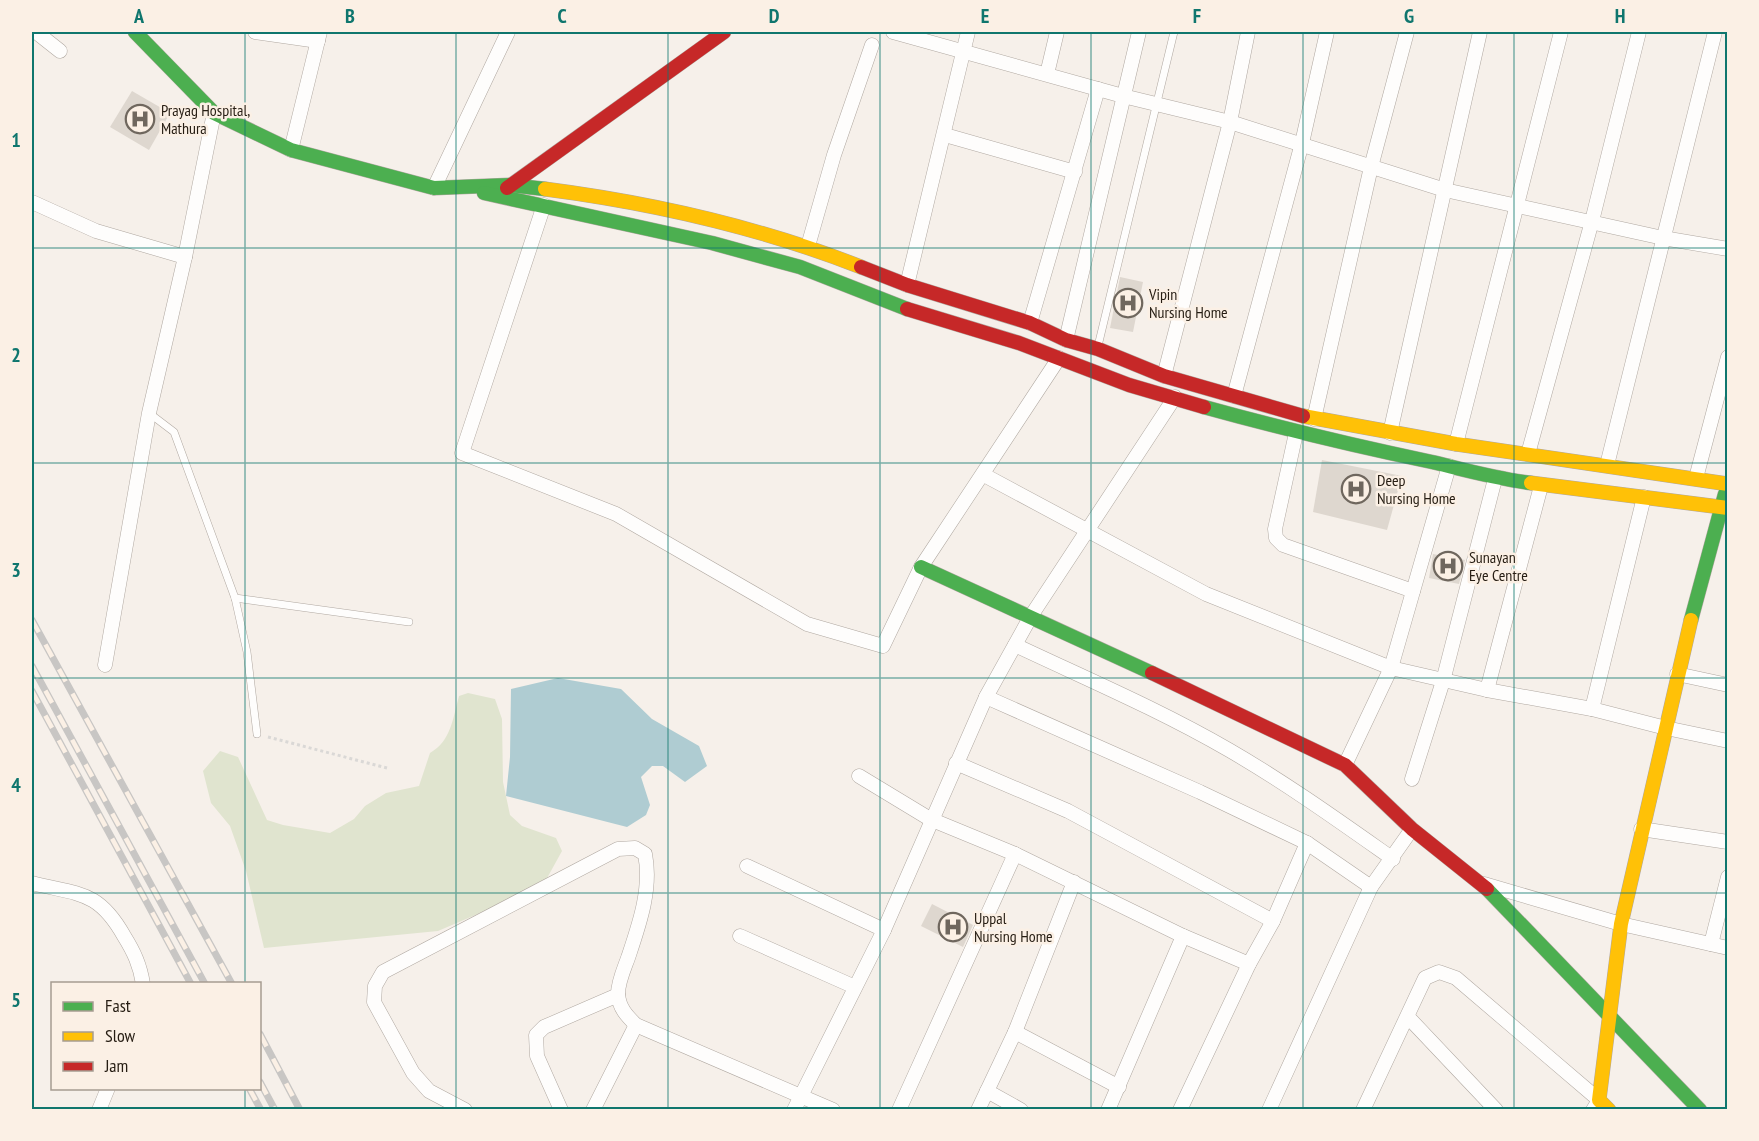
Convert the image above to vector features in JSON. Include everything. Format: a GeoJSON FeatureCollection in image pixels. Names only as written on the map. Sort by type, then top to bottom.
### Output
{"type":"FeatureCollection","features":[{"type":"Feature","properties":{"kind":"main road"},"geometry":{"type":"LineString","coordinates":[[135,32],[179,80],[214,113],[291,150],[434,188],[510,185],[621,199],[723,222],[808,246],[907,285],[1030,323],[1066,340],[1098,349],[1164,376],[1314,419],[1456,444],[1727,482],[1725,507],[1677,674],[1621,924],[1608,1017],[1600,1106]]}},
{"type":"Feature","properties":{"kind":"main road"},"geometry":{"type":"LineString","coordinates":[[498,197],[510,185],[724,32]]}},
{"type":"Feature","properties":{"kind":"main road"},"geometry":{"type":"LineString","coordinates":[[464,187],[498,197],[544,205],[712,243],[800,267],[899,306],[1019,342],[1129,385],[1296,433],[1449,466],[1496,479],[1725,507]]}},
{"type":"Feature","properties":{"kind":"main road"},"geometry":{"type":"LineString","coordinates":[[921,567],[1031,616],[1345,765],[1412,830],[1482,884],[1700,1110]]}},
{"type":"Feature","properties":{"kind":"street"},"geometry":{"type":"LineString","coordinates":[[36,32],[60,51]]}},
{"type":"Feature","properties":{"kind":"street"},"geometry":{"type":"LineString","coordinates":[[256,32],[319,36],[291,150]]}},
{"type":"Feature","properties":{"kind":"street"},"geometry":{"type":"LineString","coordinates":[[434,188],[508,32]]}},
{"type":"Feature","properties":{"kind":"street"},"geometry":{"type":"LineString","coordinates":[[893,32],[1123,96],[1230,122],[1445,190],[1663,238],[1728,249]]}},
{"type":"Feature","properties":{"kind":"street"},"geometry":{"type":"LineString","coordinates":[[907,285],[968,32]]}},
{"type":"Feature","properties":{"kind":"street"},"geometry":{"type":"LineString","coordinates":[[1047,74],[1057,32]]}},
{"type":"Feature","properties":{"kind":"street"},"geometry":{"type":"LineString","coordinates":[[1066,340],[1139,32]]}},
{"type":"Feature","properties":{"kind":"street"},"geometry":{"type":"LineString","coordinates":[[1164,376],[1230,122],[1248,32]]}},
{"type":"Feature","properties":{"kind":"street"},"geometry":{"type":"LineString","coordinates":[[1234,396],[1302,143],[1327,32]]}},
{"type":"Feature","properties":{"kind":"street"},"geometry":{"type":"LineString","coordinates":[[1314,419],[1371,167],[1407,32]]}},
{"type":"Feature","properties":{"kind":"street"},"geometry":{"type":"LineString","coordinates":[[1390,433],[1480,32]]}},
{"type":"Feature","properties":{"kind":"street"},"geometry":{"type":"LineString","coordinates":[[1456,444],[1561,32]]}},
{"type":"Feature","properties":{"kind":"street"},"geometry":{"type":"LineString","coordinates":[[1528,454],[1592,221],[1639,32]]}},
{"type":"Feature","properties":{"kind":"street"},"geometry":{"type":"LineString","coordinates":[[1607,465],[1715,32]]}},
{"type":"Feature","properties":{"kind":"street"},"geometry":{"type":"LineString","coordinates":[[808,246],[834,155],[872,45]]}},
{"type":"Feature","properties":{"kind":"street"},"geometry":{"type":"LineString","coordinates":[[1030,323],[1098,89]]}},
{"type":"Feature","properties":{"kind":"street"},"geometry":{"type":"LineString","coordinates":[[105,665],[149,414],[185,257],[214,113]]}},
{"type":"Feature","properties":{"kind":"street"},"geometry":{"type":"LineString","coordinates":[[945,135],[1075,172]]}},
{"type":"Feature","properties":{"kind":"street"},"geometry":{"type":"LineString","coordinates":[[32,202],[96,231],[185,257]]}},
{"type":"Feature","properties":{"kind":"street"},"geometry":{"type":"LineString","coordinates":[[544,205],[462,453],[616,514],[807,624],[883,646],[921,567],[984,475],[1059,358]]}},
{"type":"Feature","properties":{"kind":"street"},"geometry":{"type":"LineString","coordinates":[[1696,478],[1728,357]]}},
{"type":"Feature","properties":{"kind":"street"},"geometry":{"type":"LineString","coordinates":[[794,1110],[884,930],[930,819],[986,697],[1031,616],[1090,530],[1175,397]]}},
{"type":"Feature","properties":{"kind":"street"},"geometry":{"type":"LineString","coordinates":[[1296,433],[1275,529],[1276,538],[1283,545],[1413,591]]}},
{"type":"Feature","properties":{"kind":"street"},"geometry":{"type":"LineString","coordinates":[[1345,765],[1390,668],[1449,466]]}},
{"type":"Feature","properties":{"kind":"street"},"geometry":{"type":"LineString","coordinates":[[984,475],[1206,594],[1390,668],[1487,690],[1592,709],[1728,741]]}},
{"type":"Feature","properties":{"kind":"street"},"geometry":{"type":"LineString","coordinates":[[1412,779],[1443,681],[1496,479]]}},
{"type":"Feature","properties":{"kind":"street"},"geometry":{"type":"LineString","coordinates":[[1487,690],[1541,486]]}},
{"type":"Feature","properties":{"kind":"street"},"geometry":{"type":"LineString","coordinates":[[1592,709],[1644,497]]}},
{"type":"Feature","properties":{"kind":"street"},"geometry":{"type":"LineString","coordinates":[[1015,645],[1167,716],[1228,749],[1290,787],[1393,859]]}},
{"type":"Feature","properties":{"kind":"street"},"geometry":{"type":"LineString","coordinates":[[1677,674],[1728,684]]}},
{"type":"Feature","properties":{"kind":"street"},"geometry":{"type":"LineString","coordinates":[[986,697],[1200,792],[1307,843],[1371,887]]}},
{"type":"Feature","properties":{"kind":"street"},"geometry":{"type":"LineString","coordinates":[[956,763],[1068,811],[1273,921]]}},
{"type":"Feature","properties":{"kind":"street"},"geometry":{"type":"LineString","coordinates":[[860,776],[930,819],[1015,854],[1183,936],[1249,964]]}},
{"type":"Feature","properties":{"kind":"street"},"geometry":{"type":"LineString","coordinates":[[1641,829],[1728,842]]}},
{"type":"Feature","properties":{"kind":"street"},"geometry":{"type":"LineString","coordinates":[[1269,1110],[1371,887],[1412,830]]}},
{"type":"Feature","properties":{"kind":"street"},"geometry":{"type":"LineString","coordinates":[[1180,1110],[1249,964],[1273,921],[1307,843]]}},
{"type":"Feature","properties":{"kind":"street"},"geometry":{"type":"LineString","coordinates":[[465,1110],[429,1090],[413,1073],[374,1002],[375,986],[383,972],[618,849],[635,848],[645,854],[647,867],[645,894],[618,995],[623,1013],[636,1025],[833,1110]]}},
{"type":"Feature","properties":{"kind":"street"},"geometry":{"type":"LineString","coordinates":[[898,1110],[1015,854]]}},
{"type":"Feature","properties":{"kind":"street"},"geometry":{"type":"LineString","coordinates":[[747,866],[884,930]]}},
{"type":"Feature","properties":{"kind":"street"},"geometry":{"type":"LineString","coordinates":[[1712,944],[1728,877]]}},
{"type":"Feature","properties":{"kind":"street"},"geometry":{"type":"LineString","coordinates":[[978,1110],[1015,1032],[1074,882]]}},
{"type":"Feature","properties":{"kind":"street"},"geometry":{"type":"LineString","coordinates":[[32,883],[85,896],[101,903],[113,915],[140,964],[143,982]]}},
{"type":"Feature","properties":{"kind":"street"},"geometry":{"type":"LineString","coordinates":[[1482,884],[1621,924],[1728,948]]}},
{"type":"Feature","properties":{"kind":"street"},"geometry":{"type":"LineString","coordinates":[[740,936],[855,987]]}},
{"type":"Feature","properties":{"kind":"street"},"geometry":{"type":"LineString","coordinates":[[1108,1110],[1183,936]]}},
{"type":"Feature","properties":{"kind":"street"},"geometry":{"type":"LineString","coordinates":[[1364,1110],[1425,978],[1439,972],[1456,978],[1600,1106]]}},
{"type":"Feature","properties":{"kind":"street"},"geometry":{"type":"LineString","coordinates":[[561,1110],[537,1056],[536,1035],[544,1027],[618,995]]}},
{"type":"Feature","properties":{"kind":"street"},"geometry":{"type":"LineString","coordinates":[[1408,1017],[1496,1110]]}},
{"type":"Feature","properties":{"kind":"street"},"geometry":{"type":"LineString","coordinates":[[593,1110],[636,1025]]}},
{"type":"Feature","properties":{"kind":"street"},"geometry":{"type":"LineString","coordinates":[[1015,1032],[1119,1087]]}},
{"type":"Feature","properties":{"kind":"street"},"geometry":{"type":"LineString","coordinates":[[99,1110],[108,1090]]}},
{"type":"Feature","properties":{"kind":"street"},"geometry":{"type":"LineString","coordinates":[[987,1091],[1021,1110]]}},
{"type":"Feature","properties":{"kind":"lane"},"geometry":{"type":"LineString","coordinates":[[1098,349],[1174,32]]}},
{"type":"Feature","properties":{"kind":"lane"},"geometry":{"type":"LineString","coordinates":[[149,414],[174,432],[235,598],[247,652],[257,734]]}},
{"type":"Feature","properties":{"kind":"lane"},"geometry":{"type":"LineString","coordinates":[[235,598],[409,622]]}},
{"type":"Feature","properties":{"kind":"path"},"geometry":{"type":"LineString","coordinates":[[257,734],[387,768]]}},
{"type":"Feature","properties":{"kind":"green space"},"geometry":{"type":"Polygon","coordinates":[[[468,693],[495,699],[502,719],[503,782],[510,815],[522,826],[556,838],[562,851],[546,880],[494,907],[438,931],[264,948],[246,871],[230,826],[211,803],[203,771],[220,751],[238,757],[267,820],[330,833],[354,819],[365,806],[386,793],[419,786],[430,753],[443,742],[447,735],[459,696],[468,693]]]}},
{"type":"Feature","properties":{"kind":"water"},"geometry":{"type":"Polygon","coordinates":[[[558,678],[621,689],[652,719],[699,746],[707,766],[685,782],[663,766],[652,766],[641,777],[650,805],[646,815],[627,827],[506,796],[510,757],[511,689],[558,678]]]}},
{"type":"Feature","properties":{"kind":"building"},"geometry":{"type":"Polygon","coordinates":[[[132,91],[170,113],[149,150],[110,127],[132,91]]]}},
{"type":"Feature","properties":{"kind":"building"},"geometry":{"type":"Polygon","coordinates":[[[1120,277],[1143,282],[1133,332],[1110,328],[1120,277]]]}},
{"type":"Feature","properties":{"kind":"building"},"geometry":{"type":"Polygon","coordinates":[[[1322,460],[1402,476],[1387,530],[1313,512],[1322,460]]]}},
{"type":"Feature","properties":{"kind":"building"},"geometry":{"type":"Polygon","coordinates":[[[1433,554],[1465,560],[1459,584],[1429,578],[1433,554]]]}},
{"type":"Feature","properties":{"kind":"building"},"geometry":{"type":"Polygon","coordinates":[[[932,904],[973,925],[963,947],[921,926],[932,904]]]}},
{"type":"Feature","properties":{"kind":"railway"},"geometry":{"type":"LineString","coordinates":[[32,620],[231,982]]}},
{"type":"Feature","properties":{"kind":"railway"},"geometry":{"type":"LineString","coordinates":[[32,666],[204,982]]}},
{"type":"Feature","properties":{"kind":"railway"},"geometry":{"type":"LineString","coordinates":[[32,691],[190,982]]}},
{"type":"Feature","properties":{"kind":"railway"},"geometry":{"type":"LineString","coordinates":[[261,1036],[300,1110]]}},
{"type":"Feature","properties":{"kind":"railway"},"geometry":{"type":"LineString","coordinates":[[261,1084],[275,1110]]}},
{"type":"Feature","properties":{"kind":"railway"},"geometry":{"type":"LineString","coordinates":[[250,1090],[261,1110]]}},
{"type":"Feature","properties":{"kind":"traffic: fast"},"geometry":{"type":"LineString","coordinates":[[135,32],[214,113],[291,150],[434,188],[510,185],[545,189]]}},
{"type":"Feature","properties":{"kind":"traffic: fast"},"geometry":{"type":"LineString","coordinates":[[484,193],[712,243],[800,267],[907,309]]}},
{"type":"Feature","properties":{"kind":"traffic: fast"},"geometry":{"type":"LineString","coordinates":[[1204,407],[1346,443],[1493,477],[1531,483]]}},
{"type":"Feature","properties":{"kind":"traffic: fast"},"geometry":{"type":"LineString","coordinates":[[1691,620],[1725,494]]}},
{"type":"Feature","properties":{"kind":"traffic: fast"},"geometry":{"type":"LineString","coordinates":[[921,567],[1152,673]]}},
{"type":"Feature","properties":{"kind":"traffic: fast"},"geometry":{"type":"LineString","coordinates":[[1487,889],[1700,1110]]}},
{"type":"Feature","properties":{"kind":"traffic: slow"},"geometry":{"type":"LineString","coordinates":[[545,189],[626,201],[705,218],[784,240],[861,267]]}},
{"type":"Feature","properties":{"kind":"traffic: slow"},"geometry":{"type":"LineString","coordinates":[[1303,416],[1456,444],[1728,484]]}},
{"type":"Feature","properties":{"kind":"traffic: slow"},"geometry":{"type":"LineString","coordinates":[[1531,483],[1728,508]]}},
{"type":"Feature","properties":{"kind":"traffic: slow"},"geometry":{"type":"LineString","coordinates":[[1609,1110],[1599,1100],[1621,924],[1691,620]]}},
{"type":"Feature","properties":{"kind":"traffic: jam"},"geometry":{"type":"LineString","coordinates":[[507,188],[724,32]]}},
{"type":"Feature","properties":{"kind":"traffic: jam"},"geometry":{"type":"LineString","coordinates":[[861,267],[907,285],[1030,323],[1066,340],[1098,349],[1164,376],[1303,416]]}},
{"type":"Feature","properties":{"kind":"traffic: jam"},"geometry":{"type":"LineString","coordinates":[[907,309],[1019,343],[1129,385],[1204,407]]}},
{"type":"Feature","properties":{"kind":"traffic: jam"},"geometry":{"type":"LineString","coordinates":[[1152,673],[1345,765],[1412,829],[1487,889]]}},
{"type":"Feature","properties":{"kind":"place","name":"Prayag Hospital, Mathura"},"geometry":{"type":"Point","coordinates":[140,119]}},
{"type":"Feature","properties":{"kind":"place","name":"Vipin Nursing Home"},"geometry":{"type":"Point","coordinates":[1128,303]}},
{"type":"Feature","properties":{"kind":"place","name":"Deep Nursing Home"},"geometry":{"type":"Point","coordinates":[1356,489]}},
{"type":"Feature","properties":{"kind":"place","name":"Sunayan Eye Centre"},"geometry":{"type":"Point","coordinates":[1448,566]}},
{"type":"Feature","properties":{"kind":"place","name":"Uppal Nursing Home"},"geometry":{"type":"Point","coordinates":[953,927]}}]}
